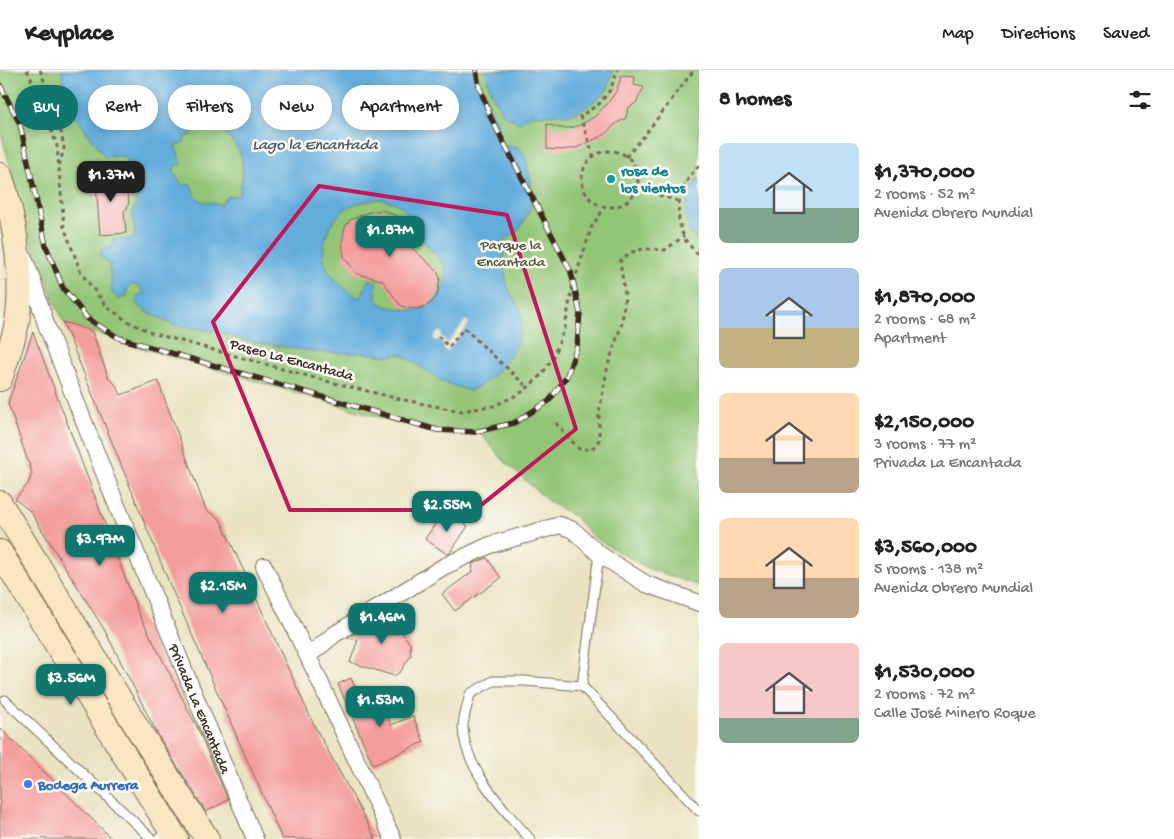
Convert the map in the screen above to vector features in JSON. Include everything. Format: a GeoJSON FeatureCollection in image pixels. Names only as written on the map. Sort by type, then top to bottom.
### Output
{"type":"FeatureCollection","features":[{"type":"Feature","properties":{"kind":"main road"},"geometry":{"type":"LineString","coordinates":[[0,175],[5,189],[17,248],[19,280],[16,327],[0,379]]}},
{"type":"Feature","properties":{"kind":"main road"},"geometry":{"type":"LineString","coordinates":[[0,503],[207,839]]}},
{"type":"Feature","properties":{"kind":"main road"},"geometry":{"type":"LineString","coordinates":[[1,556],[164,836]]}},
{"type":"Feature","properties":{"kind":"street","name":"Privada La Encantada"},"geometry":{"type":"LineString","coordinates":[[17,248],[25,260],[47,327],[192,689],[255,839]]}},
{"type":"Feature","properties":{"kind":"street"},"geometry":{"type":"LineString","coordinates":[[16,327],[26,317],[32,316],[47,327]]}},
{"type":"Feature","properties":{"kind":"street"},"geometry":{"type":"LineString","coordinates":[[308,656],[335,634],[443,567],[490,545],[560,525],[572,530],[599,554],[646,584],[699,602]]}},
{"type":"Feature","properties":{"kind":"street"},"geometry":{"type":"LineString","coordinates":[[264,566],[393,839]]}},
{"type":"Feature","properties":{"kind":"lane"},"geometry":{"type":"LineString","coordinates":[[582,686],[599,554]]}},
{"type":"Feature","properties":{"kind":"lane"},"geometry":{"type":"LineString","coordinates":[[530,839],[485,785],[468,751],[463,727],[470,694],[493,680],[582,686],[699,811]]}},
{"type":"Feature","properties":{"kind":"lane"},"geometry":{"type":"LineString","coordinates":[[5,700],[164,836]]}},
{"type":"Feature","properties":{"kind":"path","name":"Paseo La Encantada"},"geometry":{"type":"LineString","coordinates":[[27,70],[42,102],[57,146],[64,227],[81,273],[108,308],[129,322],[152,333],[330,382],[404,400],[460,411],[493,406],[511,398],[543,373],[553,357],[565,328],[572,288],[592,226],[604,207]]}},
{"type":"Feature","properties":{"kind":"path"},"geometry":{"type":"LineString","coordinates":[[40,70],[59,120],[64,148],[58,171]]}},
{"type":"Feature","properties":{"kind":"path"},"geometry":{"type":"LineString","coordinates":[[594,156],[580,116],[600,104],[610,90],[618,70]]}},
{"type":"Feature","properties":{"kind":"path"},"geometry":{"type":"LineString","coordinates":[[626,157],[694,70]]}},
{"type":"Feature","properties":{"kind":"path"},"geometry":{"type":"LineString","coordinates":[[602,152],[621,153],[626,157],[634,166],[637,174],[636,188],[629,199],[614,207],[604,207],[596,204],[584,191],[582,181],[587,163],[594,156],[602,152]]}},
{"type":"Feature","properties":{"kind":"path"},"geometry":{"type":"LineString","coordinates":[[699,166],[685,182],[678,201],[678,219],[684,236],[699,256]]}},
{"type":"Feature","properties":{"kind":"path"},"geometry":{"type":"LineString","coordinates":[[636,188],[678,201]]}},
{"type":"Feature","properties":{"kind":"path"},"geometry":{"type":"LineString","coordinates":[[556,423],[579,450],[592,449],[599,440],[599,412],[608,365],[622,323],[626,295],[620,261],[632,252],[648,247],[666,250],[684,236]]}},
{"type":"Feature","properties":{"kind":"path"},"geometry":{"type":"LineString","coordinates":[[438,336],[449,347],[464,328],[527,387]]}},
{"type":"Feature","properties":{"kind":"highlighted area"},"geometry":{"type":"Polygon","coordinates":[[[319,186],[507,215],[576,429],[475,510],[290,510],[213,322],[319,186]]]}},
{"type":"Feature","properties":{"kind":"green space","name":"Parque la Encantada"},"geometry":{"type":"Polygon","coordinates":[[[0,70],[699,70],[699,586],[647,568],[593,537],[574,516],[548,501],[502,459],[479,432],[403,424],[152,351],[63,322],[29,237],[0,129],[0,70]]]}},
{"type":"Feature","properties":{"kind":"water","name":"Lago la Encantada"},"geometry":{"type":"Polygon","coordinates":[[[62,70],[473,70],[497,123],[500,144],[516,146],[524,153],[531,180],[531,207],[519,230],[503,241],[509,291],[522,314],[518,341],[506,362],[498,371],[470,391],[440,381],[401,354],[390,356],[362,353],[324,353],[253,342],[212,331],[173,325],[144,310],[136,303],[138,296],[143,294],[140,287],[132,284],[127,289],[127,296],[119,299],[112,293],[109,263],[100,256],[102,248],[112,248],[113,239],[135,238],[133,210],[136,205],[136,195],[130,183],[125,156],[105,157],[78,120],[78,85],[63,85],[62,70]],[[168,85],[168,130],[195,130],[190,136],[184,137],[184,142],[175,146],[182,164],[174,166],[174,174],[183,186],[191,184],[193,191],[201,201],[220,205],[227,197],[239,195],[242,174],[241,157],[238,149],[220,130],[251,130],[251,85],[168,85]],[[378,199],[352,205],[336,218],[327,234],[325,242],[324,260],[327,268],[340,284],[357,297],[360,298],[362,296],[368,280],[374,280],[376,282],[376,300],[382,304],[409,310],[428,306],[437,298],[444,285],[445,265],[422,239],[414,240],[411,238],[411,234],[416,228],[402,207],[386,200],[378,199]]]}},
{"type":"Feature","properties":{"kind":"water"},"geometry":{"type":"Polygon","coordinates":[[[485,70],[613,70],[607,91],[586,107],[572,114],[530,115],[519,123],[503,114],[490,89],[485,70]]]}},
{"type":"Feature","properties":{"kind":"water"},"geometry":{"type":"Polygon","coordinates":[[[699,177],[699,231],[695,238],[687,224],[686,208],[691,192],[699,177]]]}},
{"type":"Feature","properties":{"kind":"pier"},"geometry":{"type":"Polygon","coordinates":[[[466,320],[469,324],[447,352],[443,348],[445,345],[438,339],[436,341],[433,338],[439,331],[448,343],[466,320]]]}},
{"type":"Feature","properties":{"kind":"building"},"geometry":{"type":"Polygon","coordinates":[[[621,76],[635,77],[634,85],[644,87],[636,103],[628,108],[626,118],[617,123],[604,135],[576,148],[547,149],[547,124],[559,128],[570,128],[594,117],[608,103],[617,90],[621,76]]]}},
{"type":"Feature","properties":{"kind":"building"},"geometry":{"type":"Polygon","coordinates":[[[119,170],[121,189],[126,190],[129,202],[124,211],[126,233],[100,235],[95,172],[119,170]]]}},
{"type":"Feature","properties":{"kind":"building"},"geometry":{"type":"Polygon","coordinates":[[[382,210],[400,217],[406,225],[410,246],[437,271],[440,278],[437,296],[431,303],[418,309],[400,305],[382,280],[357,274],[344,257],[342,242],[345,227],[350,220],[369,212],[382,210]]]}},
{"type":"Feature","properties":{"kind":"building"},"geometry":{"type":"Polygon","coordinates":[[[63,322],[92,331],[108,377],[116,385],[121,395],[158,381],[206,510],[220,519],[313,723],[376,839],[282,839],[170,585],[63,322]]]}},
{"type":"Feature","properties":{"kind":"building"},"geometry":{"type":"Polygon","coordinates":[[[33,332],[138,612],[197,727],[228,800],[206,812],[159,737],[104,629],[30,511],[15,499],[28,484],[32,473],[8,403],[33,332]]]}},
{"type":"Feature","properties":{"kind":"building"},"geometry":{"type":"Polygon","coordinates":[[[445,510],[468,526],[450,553],[447,554],[425,539],[445,510]]]}},
{"type":"Feature","properties":{"kind":"building"},"geometry":{"type":"Polygon","coordinates":[[[487,558],[501,578],[455,611],[442,594],[473,571],[472,564],[487,558]]]}},
{"type":"Feature","properties":{"kind":"building"},"geometry":{"type":"Polygon","coordinates":[[[395,608],[404,623],[398,627],[410,644],[411,655],[401,671],[394,676],[350,662],[358,640],[348,638],[395,608]]]}},
{"type":"Feature","properties":{"kind":"building"},"geometry":{"type":"Polygon","coordinates":[[[351,678],[365,711],[382,703],[391,725],[413,716],[424,742],[373,765],[338,684],[351,678]]]}},
{"type":"Feature","properties":{"kind":"building","name":"Bodega Aurrera"},"geometry":{"type":"Polygon","coordinates":[[[0,728],[112,839],[0,839],[0,728]]]}},
{"type":"Feature","properties":{"kind":"railway"},"geometry":{"type":"LineString","coordinates":[[0,85],[20,124],[46,246],[63,288],[88,319],[119,338],[437,430],[475,432],[514,423],[549,401],[567,376],[577,346],[580,313],[571,272],[491,118],[479,86],[476,70]]}},
{"type":"Feature","properties":{"kind":"place","name":"rosa de los vientos"},"geometry":{"type":"Point","coordinates":[611,179]}},
{"type":"Feature","properties":{"kind":"place","name":"Bodega Aurrera"},"geometry":{"type":"Point","coordinates":[28,784]}}]}
